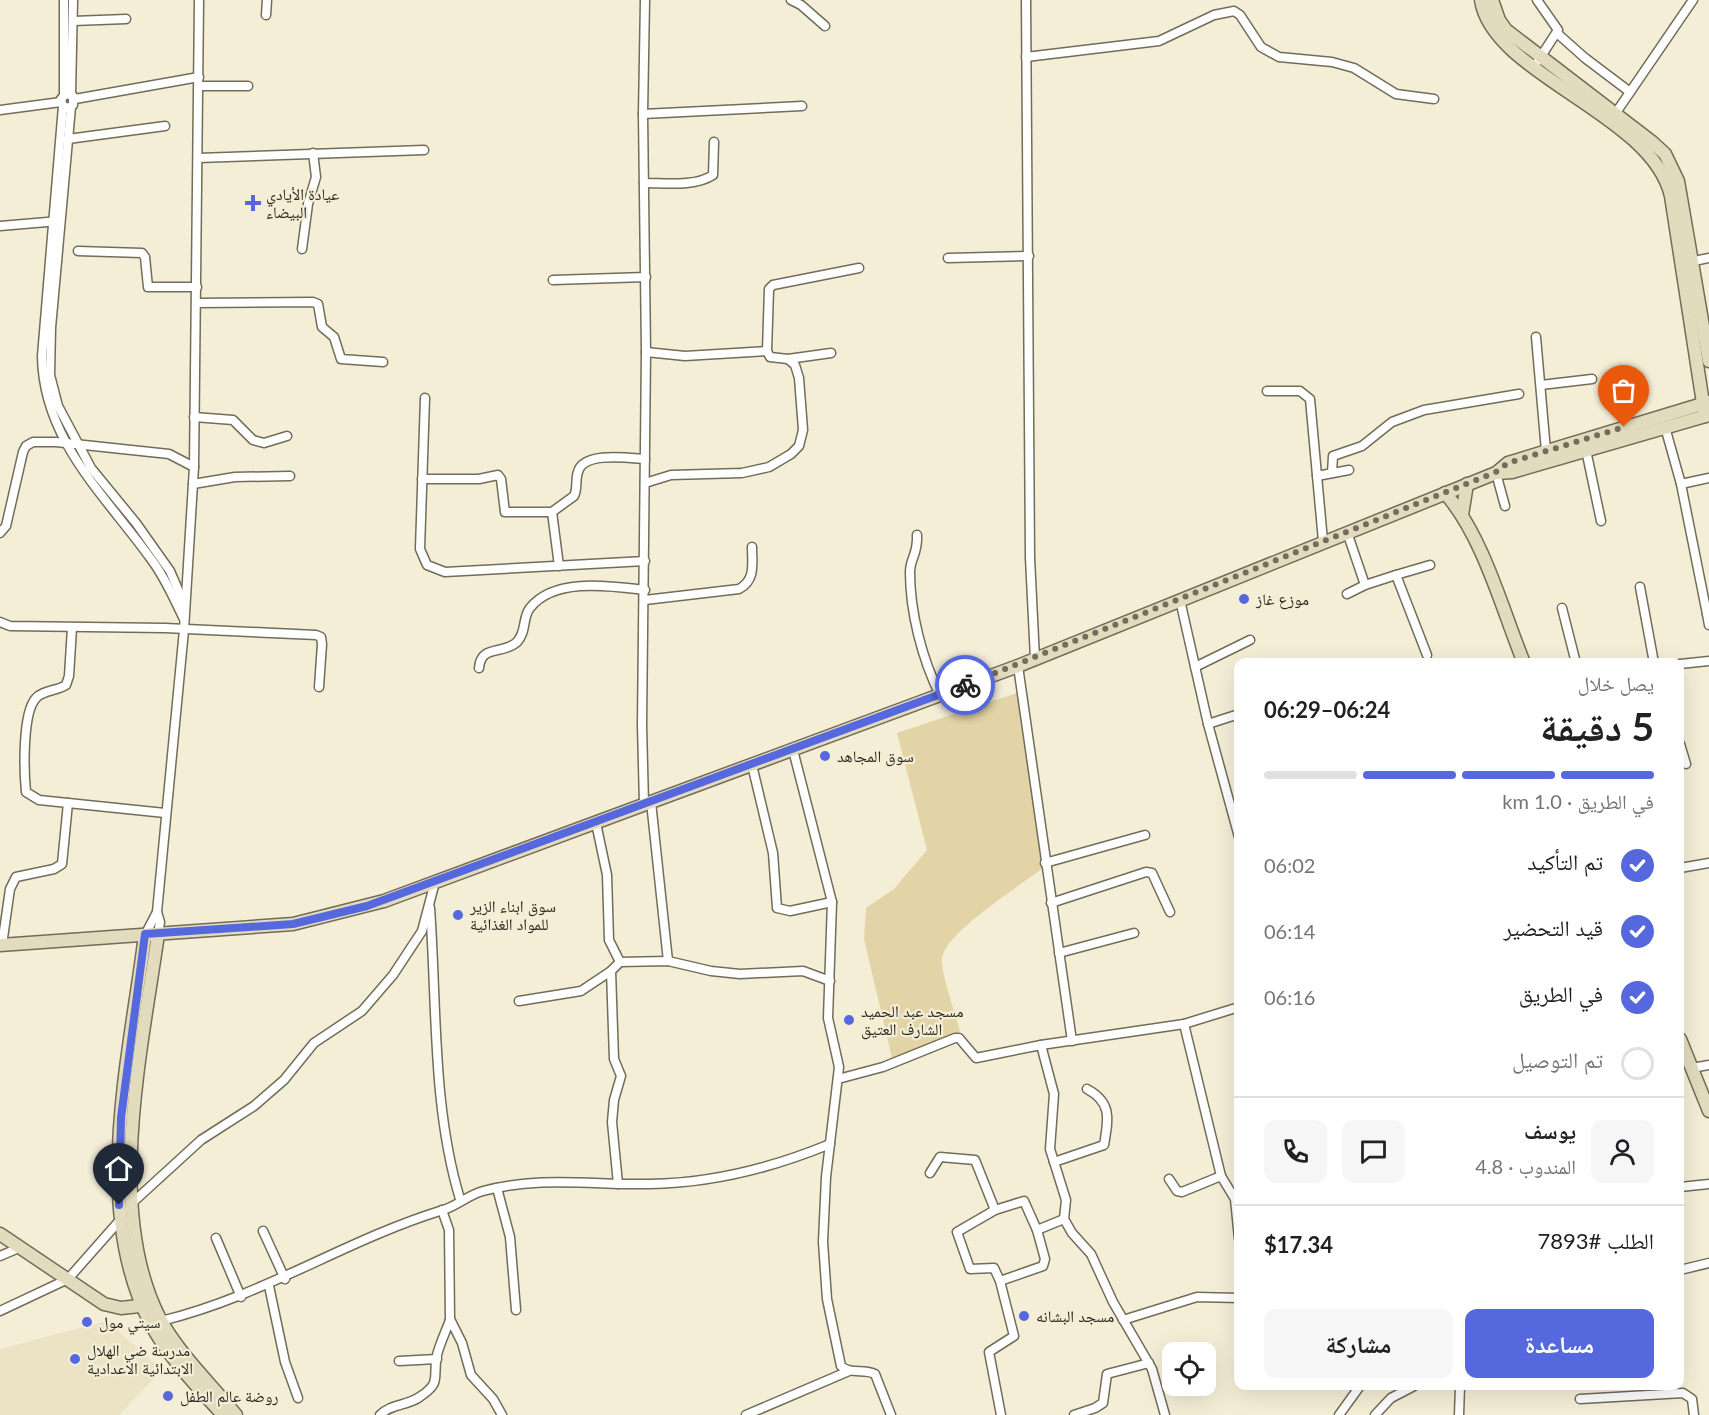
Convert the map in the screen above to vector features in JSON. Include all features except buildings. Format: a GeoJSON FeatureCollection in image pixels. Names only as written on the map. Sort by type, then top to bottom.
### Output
{"type":"FeatureCollection","features":[{"type":"Feature","properties":{"kind":"main road"},"geometry":{"type":"LineString","coordinates":[[1480,0],[1482,8],[1500,39],[1538,62],[1665,154],[1672,166],[1678,181],[1707,409]]}},
{"type":"Feature","properties":{"kind":"main road"},"geometry":{"type":"LineString","coordinates":[[1492,0],[1499,20],[1506,30],[1538,62]]}},
{"type":"Feature","properties":{"kind":"main road"},"geometry":{"type":"LineString","coordinates":[[1687,262],[1709,361]]}},
{"type":"Feature","properties":{"kind":"main road"},"geometry":{"type":"LineString","coordinates":[[1496,472],[1512,472],[1665,427],[1707,409]]}},
{"type":"Feature","properties":{"kind":"main road"},"geometry":{"type":"LineString","coordinates":[[1,945],[300,923],[358,909],[1018,666],[1496,472],[1508,463],[1707,409]]}},
{"type":"Feature","properties":{"kind":"main road"},"geometry":{"type":"LineString","coordinates":[[1462,515],[1467,484]]}},
{"type":"Feature","properties":{"kind":"main road"},"geometry":{"type":"LineString","coordinates":[[1445,493],[1462,515],[1522,658]]}},
{"type":"Feature","properties":{"kind":"main road"},"geometry":{"type":"LineString","coordinates":[[148,1305],[131,1204],[131,1128],[152,934]]}},
{"type":"Feature","properties":{"kind":"main road"},"geometry":{"type":"LineString","coordinates":[[152,934],[120,1130],[118,1189],[121,1218],[128,1265],[148,1305],[222,1415]]}},
{"type":"Feature","properties":{"kind":"main road"},"geometry":{"type":"LineString","coordinates":[[1684,1049],[1709,1111]]}},
{"type":"Feature","properties":{"kind":"main road"},"geometry":{"type":"LineString","coordinates":[[0,1234],[109,1306],[148,1305]]}},
{"type":"Feature","properties":{"kind":"main road"},"geometry":{"type":"LineString","coordinates":[[163,1330],[236,1415]]}},
{"type":"Feature","properties":{"kind":"street"},"geometry":{"type":"LineString","coordinates":[[152,934],[160,922],[157,912],[184,630],[194,467],[199,0]]}},
{"type":"Feature","properties":{"kind":"street"},"geometry":{"type":"LineString","coordinates":[[266,15],[267,0]]}},
{"type":"Feature","properties":{"kind":"street"},"geometry":{"type":"LineString","coordinates":[[645,0],[643,114],[646,277],[645,600],[642,725],[648,803],[668,961]]}},
{"type":"Feature","properties":{"kind":"street"},"geometry":{"type":"LineString","coordinates":[[791,0],[801,5],[825,26]]}},
{"type":"Feature","properties":{"kind":"street"},"geometry":{"type":"LineString","coordinates":[[1026,0],[1030,558],[1035,659]]}},
{"type":"Feature","properties":{"kind":"street"},"geometry":{"type":"LineString","coordinates":[[1538,0],[1556,23],[1558,33],[1585,58],[1630,92]]}},
{"type":"Feature","properties":{"kind":"street"},"geometry":{"type":"LineString","coordinates":[[1613,117],[1693,0]]}},
{"type":"Feature","properties":{"kind":"street"},"geometry":{"type":"LineString","coordinates":[[69,1],[73,21],[43,375],[49,405],[86,478],[153,560],[184,620]]}},
{"type":"Feature","properties":{"kind":"street"},"geometry":{"type":"LineString","coordinates":[[69,1],[68,139],[57,221],[50,375],[58,406],[78,446],[91,468],[136,523],[171,572],[185,607]]}},
{"type":"Feature","properties":{"kind":"street"},"geometry":{"type":"LineString","coordinates":[[1026,57],[1159,41],[1214,15],[1234,11],[1240,15],[1261,47],[1279,57],[1332,62],[1354,68],[1396,94],[1434,99]]}},
{"type":"Feature","properties":{"kind":"street"},"geometry":{"type":"LineString","coordinates":[[73,21],[126,19]]}},
{"type":"Feature","properties":{"kind":"street"},"geometry":{"type":"LineString","coordinates":[[1538,62],[1558,33]]}},
{"type":"Feature","properties":{"kind":"street"},"geometry":{"type":"LineString","coordinates":[[0,110],[199,82],[248,86]]}},
{"type":"Feature","properties":{"kind":"street"},"geometry":{"type":"LineString","coordinates":[[643,114],[802,106]]}},
{"type":"Feature","properties":{"kind":"street"},"geometry":{"type":"LineString","coordinates":[[68,139],[165,126]]}},
{"type":"Feature","properties":{"kind":"street"},"geometry":{"type":"LineString","coordinates":[[644,183],[704,180],[713,175],[714,142]]}},
{"type":"Feature","properties":{"kind":"street"},"geometry":{"type":"LineString","coordinates":[[198,158],[424,150]]}},
{"type":"Feature","properties":{"kind":"street"},"geometry":{"type":"LineString","coordinates":[[302,249],[308,204],[316,177],[313,153]]}},
{"type":"Feature","properties":{"kind":"street"},"geometry":{"type":"LineString","coordinates":[[0,226],[22,226],[57,221]]}},
{"type":"Feature","properties":{"kind":"street"},"geometry":{"type":"LineString","coordinates":[[78,251],[142,253],[145,257],[148,287],[197,287]]}},
{"type":"Feature","properties":{"kind":"street"},"geometry":{"type":"LineString","coordinates":[[948,258],[1029,256]]}},
{"type":"Feature","properties":{"kind":"street"},"geometry":{"type":"LineString","coordinates":[[1687,262],[1709,258]]}},
{"type":"Feature","properties":{"kind":"street"},"geometry":{"type":"LineString","coordinates":[[831,353],[788,359],[772,358],[767,351],[770,288],[859,268]]}},
{"type":"Feature","properties":{"kind":"street"},"geometry":{"type":"LineString","coordinates":[[553,280],[646,277]]}},
{"type":"Feature","properties":{"kind":"street"},"geometry":{"type":"LineString","coordinates":[[197,303],[313,302],[318,304],[322,327],[334,337],[340,359],[383,362]]}},
{"type":"Feature","properties":{"kind":"street"},"geometry":{"type":"LineString","coordinates":[[1536,337],[1546,451]]}},
{"type":"Feature","properties":{"kind":"street"},"geometry":{"type":"LineString","coordinates":[[646,352],[693,356],[767,351]]}},
{"type":"Feature","properties":{"kind":"street"},"geometry":{"type":"LineString","coordinates":[[645,483],[671,475],[742,473],[769,467],[791,454],[799,446],[803,430],[799,378],[795,365],[788,359]]}},
{"type":"Feature","properties":{"kind":"street"},"geometry":{"type":"LineString","coordinates":[[1541,385],[1592,379]]}},
{"type":"Feature","properties":{"kind":"street"},"geometry":{"type":"LineString","coordinates":[[1267,391],[1300,391],[1309,397],[1323,541]]}},
{"type":"Feature","properties":{"kind":"street"},"geometry":{"type":"LineString","coordinates":[[1332,473],[1334,456],[1362,446],[1392,422],[1424,410],[1519,394]]}},
{"type":"Feature","properties":{"kind":"street"},"geometry":{"type":"LineString","coordinates":[[425,398],[420,549],[423,560],[435,570],[444,572],[645,561]]}},
{"type":"Feature","properties":{"kind":"street"},"geometry":{"type":"LineString","coordinates":[[194,417],[233,420],[249,437],[259,442],[287,436]]}},
{"type":"Feature","properties":{"kind":"street"},"geometry":{"type":"LineString","coordinates":[[1665,427],[1681,484],[1709,625]]}},
{"type":"Feature","properties":{"kind":"street"},"geometry":{"type":"LineString","coordinates":[[0,533],[6,526],[26,446],[33,442],[169,454],[194,467]]}},
{"type":"Feature","properties":{"kind":"street"},"geometry":{"type":"LineString","coordinates":[[1587,450],[1601,521]]}},
{"type":"Feature","properties":{"kind":"street"},"geometry":{"type":"LineString","coordinates":[[422,479],[479,479],[498,475],[501,479],[505,512],[552,512],[574,496],[578,471],[587,461],[611,457],[645,459]]}},
{"type":"Feature","properties":{"kind":"street"},"geometry":{"type":"LineString","coordinates":[[1317,476],[1349,470]]}},
{"type":"Feature","properties":{"kind":"street"},"geometry":{"type":"LineString","coordinates":[[1496,472],[1505,506]]}},
{"type":"Feature","properties":{"kind":"street"},"geometry":{"type":"LineString","coordinates":[[193,484],[236,477],[290,476]]}},
{"type":"Feature","properties":{"kind":"street"},"geometry":{"type":"LineString","coordinates":[[1681,484],[1709,478]]}},
{"type":"Feature","properties":{"kind":"street"},"geometry":{"type":"LineString","coordinates":[[552,512],[560,566]]}},
{"type":"Feature","properties":{"kind":"street"},"geometry":{"type":"LineString","coordinates":[[1347,532],[1365,585]]}},
{"type":"Feature","properties":{"kind":"street"},"geometry":{"type":"LineString","coordinates":[[917,536],[918,550],[910,569],[914,610],[930,675],[940,695]]}},
{"type":"Feature","properties":{"kind":"street"},"geometry":{"type":"LineString","coordinates":[[645,600],[739,589],[749,581],[752,573],[752,547]]}},
{"type":"Feature","properties":{"kind":"street"},"geometry":{"type":"LineString","coordinates":[[1347,594],[1365,585],[1430,565]]}},
{"type":"Feature","properties":{"kind":"street"},"geometry":{"type":"LineString","coordinates":[[1396,575],[1427,655]]}},
{"type":"Feature","properties":{"kind":"street"},"geometry":{"type":"LineString","coordinates":[[479,668],[482,655],[516,643],[524,632],[528,610],[546,594],[568,588],[620,587],[645,590]]}},
{"type":"Feature","properties":{"kind":"street"},"geometry":{"type":"LineString","coordinates":[[1640,587],[1653,658]]}},
{"type":"Feature","properties":{"kind":"street"},"geometry":{"type":"LineString","coordinates":[[1180,600],[1208,724],[1234,816]]}},
{"type":"Feature","properties":{"kind":"street"},"geometry":{"type":"LineString","coordinates":[[1562,608],[1575,658]]}},
{"type":"Feature","properties":{"kind":"street"},"geometry":{"type":"LineString","coordinates":[[0,622],[10,626],[184,630],[321,637],[319,687]]}},
{"type":"Feature","properties":{"kind":"street"},"geometry":{"type":"LineString","coordinates":[[72,628],[70,667],[66,685],[37,696],[31,706],[26,792],[39,800],[165,813]]}},
{"type":"Feature","properties":{"kind":"street"},"geometry":{"type":"LineString","coordinates":[[1195,667],[1250,640]]}},
{"type":"Feature","properties":{"kind":"street"},"geometry":{"type":"LineString","coordinates":[[1684,664],[1709,661]]}},
{"type":"Feature","properties":{"kind":"street"},"geometry":{"type":"LineString","coordinates":[[1018,666],[1072,1041]]}},
{"type":"Feature","properties":{"kind":"street"},"geometry":{"type":"LineString","coordinates":[[1208,724],[1234,716]]}},
{"type":"Feature","properties":{"kind":"street"},"geometry":{"type":"LineString","coordinates":[[793,750],[831,902],[828,1018],[838,1054],[838,1079],[824,1209],[824,1274],[839,1363],[849,1371]]}},
{"type":"Feature","properties":{"kind":"street"},"geometry":{"type":"LineString","coordinates":[[1684,757],[1686,764]]}},
{"type":"Feature","properties":{"kind":"street"},"geometry":{"type":"LineString","coordinates":[[752,765],[773,853],[777,908],[790,911],[831,902]]}},
{"type":"Feature","properties":{"kind":"street"},"geometry":{"type":"LineString","coordinates":[[1229,794],[1234,792]]}},
{"type":"Feature","properties":{"kind":"street"},"geometry":{"type":"LineString","coordinates":[[1,945],[10,889],[16,877],[54,869],[62,864],[68,803]]}},
{"type":"Feature","properties":{"kind":"street"},"geometry":{"type":"LineString","coordinates":[[596,823],[607,875],[609,940],[620,962]]}},
{"type":"Feature","properties":{"kind":"street"},"geometry":{"type":"LineString","coordinates":[[1045,863],[1146,836]]}},
{"type":"Feature","properties":{"kind":"street"},"geometry":{"type":"LineString","coordinates":[[1684,867],[1709,863]]}},
{"type":"Feature","properties":{"kind":"street"},"geometry":{"type":"LineString","coordinates":[[1051,903],[1146,872],[1152,873],[1170,912]]}},
{"type":"Feature","properties":{"kind":"street"},"geometry":{"type":"LineString","coordinates":[[131,1204],[201,1140],[254,1106],[285,1080],[314,1043],[362,1011],[393,975],[422,931],[435,882]]}},
{"type":"Feature","properties":{"kind":"street"},"geometry":{"type":"LineString","coordinates":[[430,902],[442,1107],[452,1173],[460,1199]]}},
{"type":"Feature","properties":{"kind":"street"},"geometry":{"type":"LineString","coordinates":[[1059,953],[1134,933]]}},
{"type":"Feature","properties":{"kind":"street"},"geometry":{"type":"LineString","coordinates":[[519,1001],[580,991],[611,971],[620,962],[668,961],[711,971],[740,974],[803,971],[830,981]]}},
{"type":"Feature","properties":{"kind":"street"},"geometry":{"type":"LineString","coordinates":[[611,971],[614,1059],[621,1076],[614,1101],[612,1122],[618,1184]]}},
{"type":"Feature","properties":{"kind":"street"},"geometry":{"type":"LineString","coordinates":[[838,1079],[883,1067],[955,1038],[959,1038],[976,1058],[1041,1045],[1184,1024],[1234,1009]]}},
{"type":"Feature","properties":{"kind":"street"},"geometry":{"type":"LineString","coordinates":[[1184,1024],[1221,1176],[1234,1196]]}},
{"type":"Feature","properties":{"kind":"street"},"geometry":{"type":"LineString","coordinates":[[1041,1045],[1054,1094],[1054,1113],[1049,1143],[1066,1200],[1064,1219],[1072,1233],[1091,1254],[1123,1320],[1149,1363],[1165,1415]]}},
{"type":"Feature","properties":{"kind":"street"},"geometry":{"type":"LineString","coordinates":[[1692,1068],[1709,1065]]}},
{"type":"Feature","properties":{"kind":"street"},"geometry":{"type":"LineString","coordinates":[[1054,1162],[1104,1145],[1107,1110],[1100,1096],[1087,1089]]}},
{"type":"Feature","properties":{"kind":"street"},"geometry":{"type":"LineString","coordinates":[[163,1330],[285,1279],[417,1217],[442,1210],[460,1199],[497,1188],[542,1182],[672,1183],[726,1177],[761,1169],[830,1144]]}},
{"type":"Feature","properties":{"kind":"street"},"geometry":{"type":"LineString","coordinates":[[930,1173],[940,1157],[975,1160],[995,1210]]}},
{"type":"Feature","properties":{"kind":"street"},"geometry":{"type":"LineString","coordinates":[[1169,1179],[1177,1191],[1182,1192],[1221,1176]]}},
{"type":"Feature","properties":{"kind":"street"},"geometry":{"type":"LineString","coordinates":[[1684,1187],[1709,1184]]}},
{"type":"Feature","properties":{"kind":"street"},"geometry":{"type":"LineString","coordinates":[[497,1188],[510,1237],[516,1310]]}},
{"type":"Feature","properties":{"kind":"street"},"geometry":{"type":"LineString","coordinates":[[1000,1281],[1045,1264],[1037,1230],[1024,1201],[995,1210],[957,1232],[970,1269],[977,1271],[994,1268],[1000,1281],[1014,1336],[989,1352],[1001,1415]]}},
{"type":"Feature","properties":{"kind":"street"},"geometry":{"type":"LineString","coordinates":[[380,1415],[393,1406],[412,1401],[432,1387],[437,1379],[437,1359],[450,1319],[449,1230],[442,1210]]}},
{"type":"Feature","properties":{"kind":"street"},"geometry":{"type":"LineString","coordinates":[[0,1311],[68,1279],[121,1218]]}},
{"type":"Feature","properties":{"kind":"street"},"geometry":{"type":"LineString","coordinates":[[1037,1230],[1064,1219]]}},
{"type":"Feature","properties":{"kind":"street"},"geometry":{"type":"LineString","coordinates":[[263,1231],[285,1279]]}},
{"type":"Feature","properties":{"kind":"street"},"geometry":{"type":"LineString","coordinates":[[216,1238],[241,1297]]}},
{"type":"Feature","properties":{"kind":"street"},"geometry":{"type":"LineString","coordinates":[[0,1256],[21,1247]]}},
{"type":"Feature","properties":{"kind":"street"},"geometry":{"type":"LineString","coordinates":[[1684,1269],[1709,1263]]}},
{"type":"Feature","properties":{"kind":"street"},"geometry":{"type":"LineString","coordinates":[[269,1286],[285,1362],[298,1398]]}},
{"type":"Feature","properties":{"kind":"street"},"geometry":{"type":"LineString","coordinates":[[1123,1320],[1202,1296],[1234,1298]]}},
{"type":"Feature","properties":{"kind":"street"},"geometry":{"type":"LineString","coordinates":[[450,1319],[462,1343],[471,1375],[493,1399],[502,1415]]}},
{"type":"Feature","properties":{"kind":"street"},"geometry":{"type":"LineString","coordinates":[[399,1361],[437,1359]]}},
{"type":"Feature","properties":{"kind":"street"},"geometry":{"type":"LineString","coordinates":[[1074,1415],[1095,1408],[1102,1403],[1107,1374],[1149,1363]]}},
{"type":"Feature","properties":{"kind":"street"},"geometry":{"type":"LineString","coordinates":[[749,1414],[849,1371],[867,1371],[878,1377],[891,1415]]}},
{"type":"Feature","properties":{"kind":"street"},"geometry":{"type":"LineString","coordinates":[[1339,1415],[1357,1390]]}},
{"type":"Feature","properties":{"kind":"street"},"geometry":{"type":"LineString","coordinates":[[1375,1415],[1391,1398],[1406,1390]]}},
{"type":"Feature","properties":{"kind":"street"},"geometry":{"type":"LineString","coordinates":[[1458,1390],[1459,1415]]}},
{"type":"Feature","properties":{"kind":"street"},"geometry":{"type":"LineString","coordinates":[[1580,1399],[1683,1393],[1692,1399],[1694,1415]]}},
{"type":"Feature","properties":{"kind":"shaded area"},"geometry":{"type":"Polygon","coordinates":[[[1017,693],[1043,868],[985,910],[955,937],[946,949],[942,966],[960,1031],[892,1058],[864,939],[866,908],[894,889],[927,850],[897,733],[1017,693]]]}},
{"type":"Feature","properties":{"kind":"shaded area","name":"مدرسة ضي الهلال الابتدائية الاعدادية"},"geometry":{"type":"Polygon","coordinates":[[[107,1321],[162,1370],[119,1415],[0,1415],[0,1349],[107,1321]]]}},
{"type":"Feature","properties":{"kind":"way so far"},"geometry":{"type":"LineString","coordinates":[[965,685],[1096,635],[1496,472],[1508,463],[1624,427]]}},
{"type":"Feature","properties":{"kind":"place","name":"عيادة الأيادي البيضاء"},"geometry":{"type":"Point","coordinates":[253,203]}},
{"type":"Feature","properties":{"kind":"place","name":"موزع غاز"},"geometry":{"type":"Point","coordinates":[1244,599]}},
{"type":"Feature","properties":{"kind":"place","name":"سوق المجاهد"},"geometry":{"type":"Point","coordinates":[825,756]}},
{"type":"Feature","properties":{"kind":"place","name":"سوق ابناء الزير للمواد الغذائية"},"geometry":{"type":"Point","coordinates":[458,915]}},
{"type":"Feature","properties":{"kind":"place","name":"مسجد عبد الحميد الشارف العتيق"},"geometry":{"type":"Point","coordinates":[849,1020]}},
{"type":"Feature","properties":{"kind":"place","name":"مسجد البشانه"},"geometry":{"type":"Point","coordinates":[1024,1316]}},
{"type":"Feature","properties":{"kind":"place","name":"سيتي مول"},"geometry":{"type":"Point","coordinates":[87,1322]}},
{"type":"Feature","properties":{"kind":"place","name":"مدرسة ضي الهلال الابتدائية الاعدادية"},"geometry":{"type":"Point","coordinates":[75,1359]}},
{"type":"Feature","properties":{"kind":"place","name":"روضة عالم الطفل"},"geometry":{"type":"Point","coordinates":[168,1396]}},
{"type":"Feature","properties":{"kind":"route"},"geometry":{"type":"LineString","coordinates":[[119,1205],[118,1159],[121,1118],[145,934],[293,924],[367,906],[965,685]]}}]}
